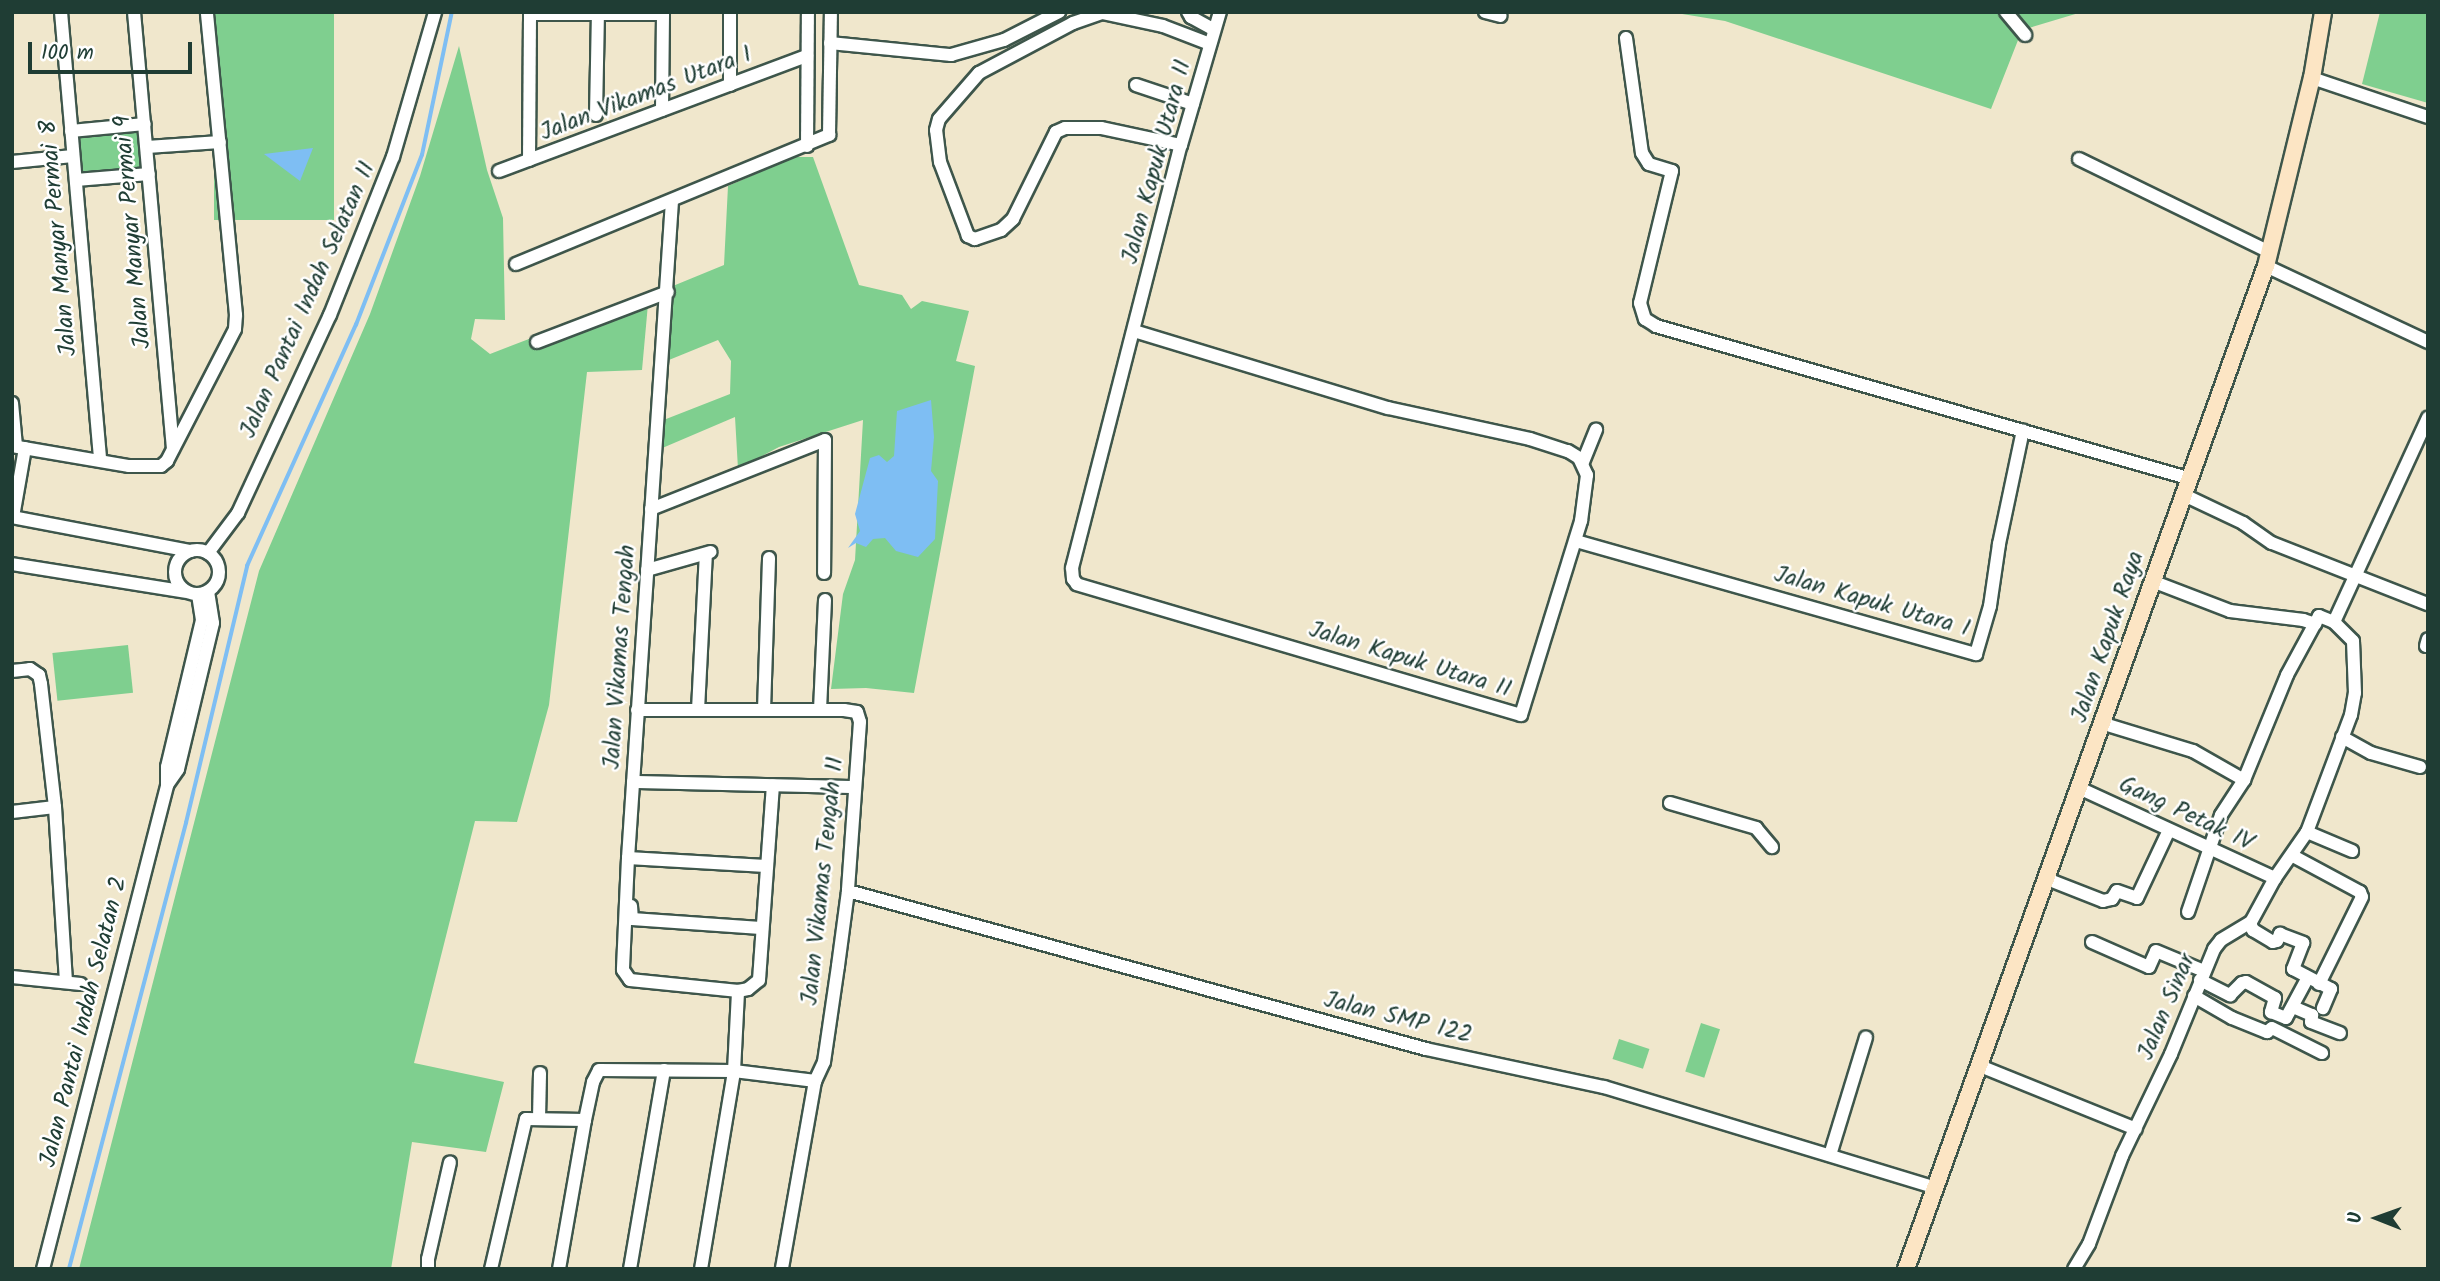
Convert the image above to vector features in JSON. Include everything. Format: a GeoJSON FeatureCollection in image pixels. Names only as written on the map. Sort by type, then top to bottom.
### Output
{"type":"FeatureCollection","features":[{"type":"Feature","properties":{"kind":"main road","name":"Jalan Kapuk Raya"},"geometry":{"type":"LineString","coordinates":[[1906,1269],[2268,259],[2312,78],[2323,12]]}},
{"type":"Feature","properties":{"kind":"street","name":"Jalan Manyar Permai 8"},"geometry":{"type":"LineString","coordinates":[[61,12],[100,460]]}},
{"type":"Feature","properties":{"kind":"street","name":"Jalan Manyar Permai 9"},"geometry":{"type":"LineString","coordinates":[[134,12],[173,449]]}},
{"type":"Feature","properties":{"kind":"street"},"geometry":{"type":"LineString","coordinates":[[18,446],[152,468],[167,461],[236,325],[207,12]]}},
{"type":"Feature","properties":{"kind":"street","name":"Jalan Pantai Indah Selatan II"},"geometry":{"type":"LineString","coordinates":[[208,553],[238,513],[330,315],[393,157],[435,12]]}},
{"type":"Feature","properties":{"kind":"street"},"geometry":{"type":"LineString","coordinates":[[730,12],[730,85]]}},
{"type":"Feature","properties":{"kind":"street"},"geometry":{"type":"LineString","coordinates":[[808,12],[808,145]]}},
{"type":"Feature","properties":{"kind":"street"},"geometry":{"type":"LineString","coordinates":[[516,264],[827,136],[830,133],[831,12]]}},
{"type":"Feature","properties":{"kind":"street"},"geometry":{"type":"LineString","coordinates":[[830,43],[951,55],[1004,40],[1039,17],[1059,12]]}},
{"type":"Feature","properties":{"kind":"street"},"geometry":{"type":"LineString","coordinates":[[1188,12],[1191,17],[1214,30]]}},
{"type":"Feature","properties":{"kind":"street","name":"Jalan Kapuk Utara II"},"geometry":{"type":"LineString","coordinates":[[1220,12],[1181,145],[1072,568],[1073,579],[1077,584],[1521,715],[1581,543],[1587,492],[1587,475],[1583,462]]}},
{"type":"Feature","properties":{"kind":"street"},"geometry":{"type":"LineString","coordinates":[[1485,12],[1501,16]]}},
{"type":"Feature","properties":{"kind":"street"},"geometry":{"type":"LineString","coordinates":[[2006,12],[2025,35]]}},
{"type":"Feature","properties":{"kind":"street"},"geometry":{"type":"LineString","coordinates":[[529,160],[530,13],[663,13],[662,110]]}},
{"type":"Feature","properties":{"kind":"street"},"geometry":{"type":"LineString","coordinates":[[1181,145],[1101,128],[1065,128],[1056,132],[1013,219],[984,238],[975,240],[968,236],[940,162],[936,130],[939,119],[979,74],[1073,23],[1091,17],[1110,13],[1210,44]]}},
{"type":"Feature","properties":{"kind":"street"},"geometry":{"type":"LineString","coordinates":[[596,115],[598,14]]}},
{"type":"Feature","properties":{"kind":"street"},"geometry":{"type":"LineString","coordinates":[[1626,38],[1642,153],[1649,164],[1672,171],[1640,303],[1650,323],[2188,478]]}},
{"type":"Feature","properties":{"kind":"street","name":"Jalan Vikamas Utara I"},"geometry":{"type":"LineString","coordinates":[[499,171],[807,56]]}},
{"type":"Feature","properties":{"kind":"street"},"geometry":{"type":"LineString","coordinates":[[2312,78],[2428,117]]}},
{"type":"Feature","properties":{"kind":"street"},"geometry":{"type":"LineString","coordinates":[[1136,85],[1193,104]]}},
{"type":"Feature","properties":{"kind":"street"},"geometry":{"type":"LineString","coordinates":[[72,131],[145,124]]}},
{"type":"Feature","properties":{"kind":"street"},"geometry":{"type":"LineString","coordinates":[[147,147],[220,142]]}},
{"type":"Feature","properties":{"kind":"street"},"geometry":{"type":"LineString","coordinates":[[12,162],[73,156]]}},
{"type":"Feature","properties":{"kind":"street"},"geometry":{"type":"LineString","coordinates":[[2079,159],[2428,342]]}},
{"type":"Feature","properties":{"kind":"street"},"geometry":{"type":"LineString","coordinates":[[76,180],[149,174]]}},
{"type":"Feature","properties":{"kind":"street","name":"Jalan Vikamas Tengah"},"geometry":{"type":"LineString","coordinates":[[672,201],[628,858],[623,970],[630,980],[738,991]]}},
{"type":"Feature","properties":{"kind":"street"},"geometry":{"type":"LineString","coordinates":[[537,342],[668,292]]}},
{"type":"Feature","properties":{"kind":"street"},"geometry":{"type":"LineString","coordinates":[[1134,331],[1388,408],[1530,439],[1569,451],[1583,462],[1596,429]]}},
{"type":"Feature","properties":{"kind":"street"},"geometry":{"type":"LineString","coordinates":[[12,402],[18,446],[12,517],[208,553],[216,561],[219,572],[216,583],[197,593],[12,564]]}},
{"type":"Feature","properties":{"kind":"street"},"geometry":{"type":"LineString","coordinates":[[2188,912],[2224,809],[2244,780],[2287,675],[2319,616],[2334,622],[2353,575],[2428,418]]}},
{"type":"Feature","properties":{"kind":"street","name":"Jalan Kapuk Utara I"},"geometry":{"type":"LineString","coordinates":[[1581,543],[1976,654],[1990,606],[1999,544],[2023,430]]}},
{"type":"Feature","properties":{"kind":"street"},"geometry":{"type":"LineString","coordinates":[[651,509],[825,440],[824,573]]}},
{"type":"Feature","properties":{"kind":"street"},"geometry":{"type":"LineString","coordinates":[[2182,494],[2243,523],[2272,542],[2428,604]]}},
{"type":"Feature","properties":{"kind":"street"},"geometry":{"type":"LineString","coordinates":[[191,551],[178,561],[175,572],[178,584],[197,593]]}},
{"type":"Feature","properties":{"kind":"street"},"geometry":{"type":"LineString","coordinates":[[647,570],[708,553],[698,710]]}},
{"type":"Feature","properties":{"kind":"street"},"geometry":{"type":"LineString","coordinates":[[764,710],[769,558]]}},
{"type":"Feature","properties":{"kind":"street"},"geometry":{"type":"LineString","coordinates":[[2152,581],[2230,611],[2303,620],[2315,624]]}},
{"type":"Feature","properties":{"kind":"street","name":"Jalan Pantai Indah Selatan 2"},"geometry":{"type":"LineString","coordinates":[[43,1269],[167,785],[178,769],[213,623],[197,593]]}},
{"type":"Feature","properties":{"kind":"street"},"geometry":{"type":"LineString","coordinates":[[820,710],[825,600]]}},
{"type":"Feature","properties":{"kind":"street","name":"Jalan Sinar"},"geometry":{"type":"LineString","coordinates":[[2074,1269],[2089,1244],[2202,976],[2221,940],[2250,923],[2275,878],[2293,856],[2307,832],[2355,693],[2356,661],[2353,640],[2334,622]]}},
{"type":"Feature","properties":{"kind":"street"},"geometry":{"type":"LineString","coordinates":[[12,671],[30,669],[39,676],[41,684],[55,807],[66,981]]}},
{"type":"Feature","properties":{"kind":"street","name":"Jalan Vikamas Tengah 11"},"geometry":{"type":"LineString","coordinates":[[638,710],[820,710],[857,712],[860,722],[848,891],[824,1062],[815,1081],[782,1269]]}},
{"type":"Feature","properties":{"kind":"street"},"geometry":{"type":"LineString","coordinates":[[2101,723],[2193,751],[2244,780]]}},
{"type":"Feature","properties":{"kind":"street"},"geometry":{"type":"LineString","coordinates":[[2342,737],[2371,753],[2420,767]]}},
{"type":"Feature","properties":{"kind":"street"},"geometry":{"type":"LineString","coordinates":[[633,782],[855,787]]}},
{"type":"Feature","properties":{"kind":"street"},"geometry":{"type":"LineString","coordinates":[[701,1269],[734,1071],[738,991],[748,989],[759,980],[773,786]]}},
{"type":"Feature","properties":{"kind":"street","name":"Gang Petak IV"},"geometry":{"type":"LineString","coordinates":[[2079,788],[2161,823],[2171,831],[2275,878]]}},
{"type":"Feature","properties":{"kind":"street"},"geometry":{"type":"LineString","coordinates":[[1670,803],[1756,828],[1772,847]]}},
{"type":"Feature","properties":{"kind":"street"},"geometry":{"type":"LineString","coordinates":[[12,811],[55,807]]}},
{"type":"Feature","properties":{"kind":"street"},"geometry":{"type":"LineString","coordinates":[[2047,879],[2103,901],[2112,899],[2117,891],[2137,898],[2168,832],[2171,831]]}},
{"type":"Feature","properties":{"kind":"street"},"geometry":{"type":"LineString","coordinates":[[2307,832],[2351,851]]}},
{"type":"Feature","properties":{"kind":"street"},"geometry":{"type":"LineString","coordinates":[[2092,942],[2149,967],[2156,951],[2230,995],[2246,982],[2275,998],[2271,1012],[2286,1018],[2313,982],[2362,897],[2360,892],[2293,856]]}},
{"type":"Feature","properties":{"kind":"street"},"geometry":{"type":"LineString","coordinates":[[628,858],[766,866]]}},
{"type":"Feature","properties":{"kind":"street","name":"Jalan SMP 122"},"geometry":{"type":"LineString","coordinates":[[848,891],[1426,1049],[1604,1087],[1936,1188]]}},
{"type":"Feature","properties":{"kind":"street"},"geometry":{"type":"LineString","coordinates":[[632,902],[632,919],[761,928]]}},
{"type":"Feature","properties":{"kind":"street"},"geometry":{"type":"LineString","coordinates":[[2250,923],[2253,930],[2273,942],[2277,941],[2280,934],[2302,943],[2293,969],[2332,990],[2323,1008]]}},
{"type":"Feature","properties":{"kind":"street"},"geometry":{"type":"LineString","coordinates":[[12,977],[81,984]]}},
{"type":"Feature","properties":{"kind":"street"},"geometry":{"type":"LineString","coordinates":[[2194,996],[2232,1018],[2267,1032],[2272,1028],[2322,1053]]}},
{"type":"Feature","properties":{"kind":"street"},"geometry":{"type":"LineString","coordinates":[[2293,1007],[2312,1015],[2311,1022],[2340,1033]]}},
{"type":"Feature","properties":{"kind":"street"},"geometry":{"type":"LineString","coordinates":[[1830,1155],[1866,1037]]}},
{"type":"Feature","properties":{"kind":"street"},"geometry":{"type":"LineString","coordinates":[[1980,1066],[2136,1129]]}},
{"type":"Feature","properties":{"kind":"street"},"geometry":{"type":"LineString","coordinates":[[559,1269],[593,1082],[604,1068],[734,1071],[815,1081]]}},
{"type":"Feature","properties":{"kind":"street"},"geometry":{"type":"LineString","coordinates":[[630,1269],[664,1070]]}},
{"type":"Feature","properties":{"kind":"street"},"geometry":{"type":"LineString","coordinates":[[539,1118],[540,1073]]}},
{"type":"Feature","properties":{"kind":"street"},"geometry":{"type":"LineString","coordinates":[[491,1269],[524,1123],[531,1117],[585,1120]]}},
{"type":"Feature","properties":{"kind":"street"},"geometry":{"type":"LineString","coordinates":[[428,1269],[450,1162]]}},
{"type":"Feature","properties":{"kind":"green space"},"geometry":{"type":"Polygon","coordinates":[[[214,12],[334,12],[334,220],[214,220],[214,12]]]}},
{"type":"Feature","properties":{"kind":"green space"},"geometry":{"type":"Polygon","coordinates":[[[1670,12],[2082,12],[2022,30],[1991,109],[1725,21],[1670,12]]]}},
{"type":"Feature","properties":{"kind":"green space"},"geometry":{"type":"Polygon","coordinates":[[[2380,12],[2428,12],[2428,103],[2362,84],[2380,12]]]}},
{"type":"Feature","properties":{"kind":"green space"},"geometry":{"type":"Polygon","coordinates":[[[459,46],[487,170],[503,218],[505,320],[475,319],[471,339],[490,354],[649,293],[642,370],[587,372],[549,705],[517,822],[475,821],[414,1063],[504,1082],[486,1152],[412,1142],[391,1269],[79,1269],[259,571],[370,314],[420,176],[459,46]]]}},
{"type":"Feature","properties":{"kind":"green space"},"geometry":{"type":"Polygon","coordinates":[[[142,126],[145,168],[76,173],[73,131],[142,126]]]}},
{"type":"Feature","properties":{"kind":"green space"},"geometry":{"type":"Polygon","coordinates":[[[794,157],[813,157],[859,285],[902,295],[911,309],[922,301],[969,311],[956,361],[975,366],[914,693],[866,688],[831,689],[843,594],[855,560],[863,420],[779,447],[738,469],[735,417],[660,449],[661,421],[730,394],[731,361],[718,340],[664,362],[668,288],[724,265],[728,186],[794,157]]]}},
{"type":"Feature","properties":{"kind":"green space"},"geometry":{"type":"Polygon","coordinates":[[[128,645],[133,693],[57,701],[52,653],[128,645]]]}},
{"type":"Feature","properties":{"kind":"green space"},"geometry":{"type":"Polygon","coordinates":[[[1701,1023],[1720,1029],[1704,1078],[1685,1072],[1701,1023]]]}},
{"type":"Feature","properties":{"kind":"green space"},"geometry":{"type":"Polygon","coordinates":[[[1619,1039],[1649,1049],[1643,1069],[1613,1059],[1619,1039]]]}},
{"type":"Feature","properties":{"kind":"water"},"geometry":{"type":"Polygon","coordinates":[[[313,148],[300,181],[264,154],[313,148]]]}},
{"type":"Feature","properties":{"kind":"water"},"geometry":{"type":"Polygon","coordinates":[[[931,400],[934,437],[931,471],[938,481],[935,539],[918,557],[896,551],[885,538],[873,539],[866,547],[856,543],[848,548],[860,531],[855,514],[870,458],[879,455],[887,462],[894,456],[897,411],[931,400]]]}},
{"type":"Feature","properties":{"kind":"waterway"},"geometry":{"type":"LineString","coordinates":[[69,1269],[186,823],[247,566],[356,325],[422,155],[452,12]]}}]}
